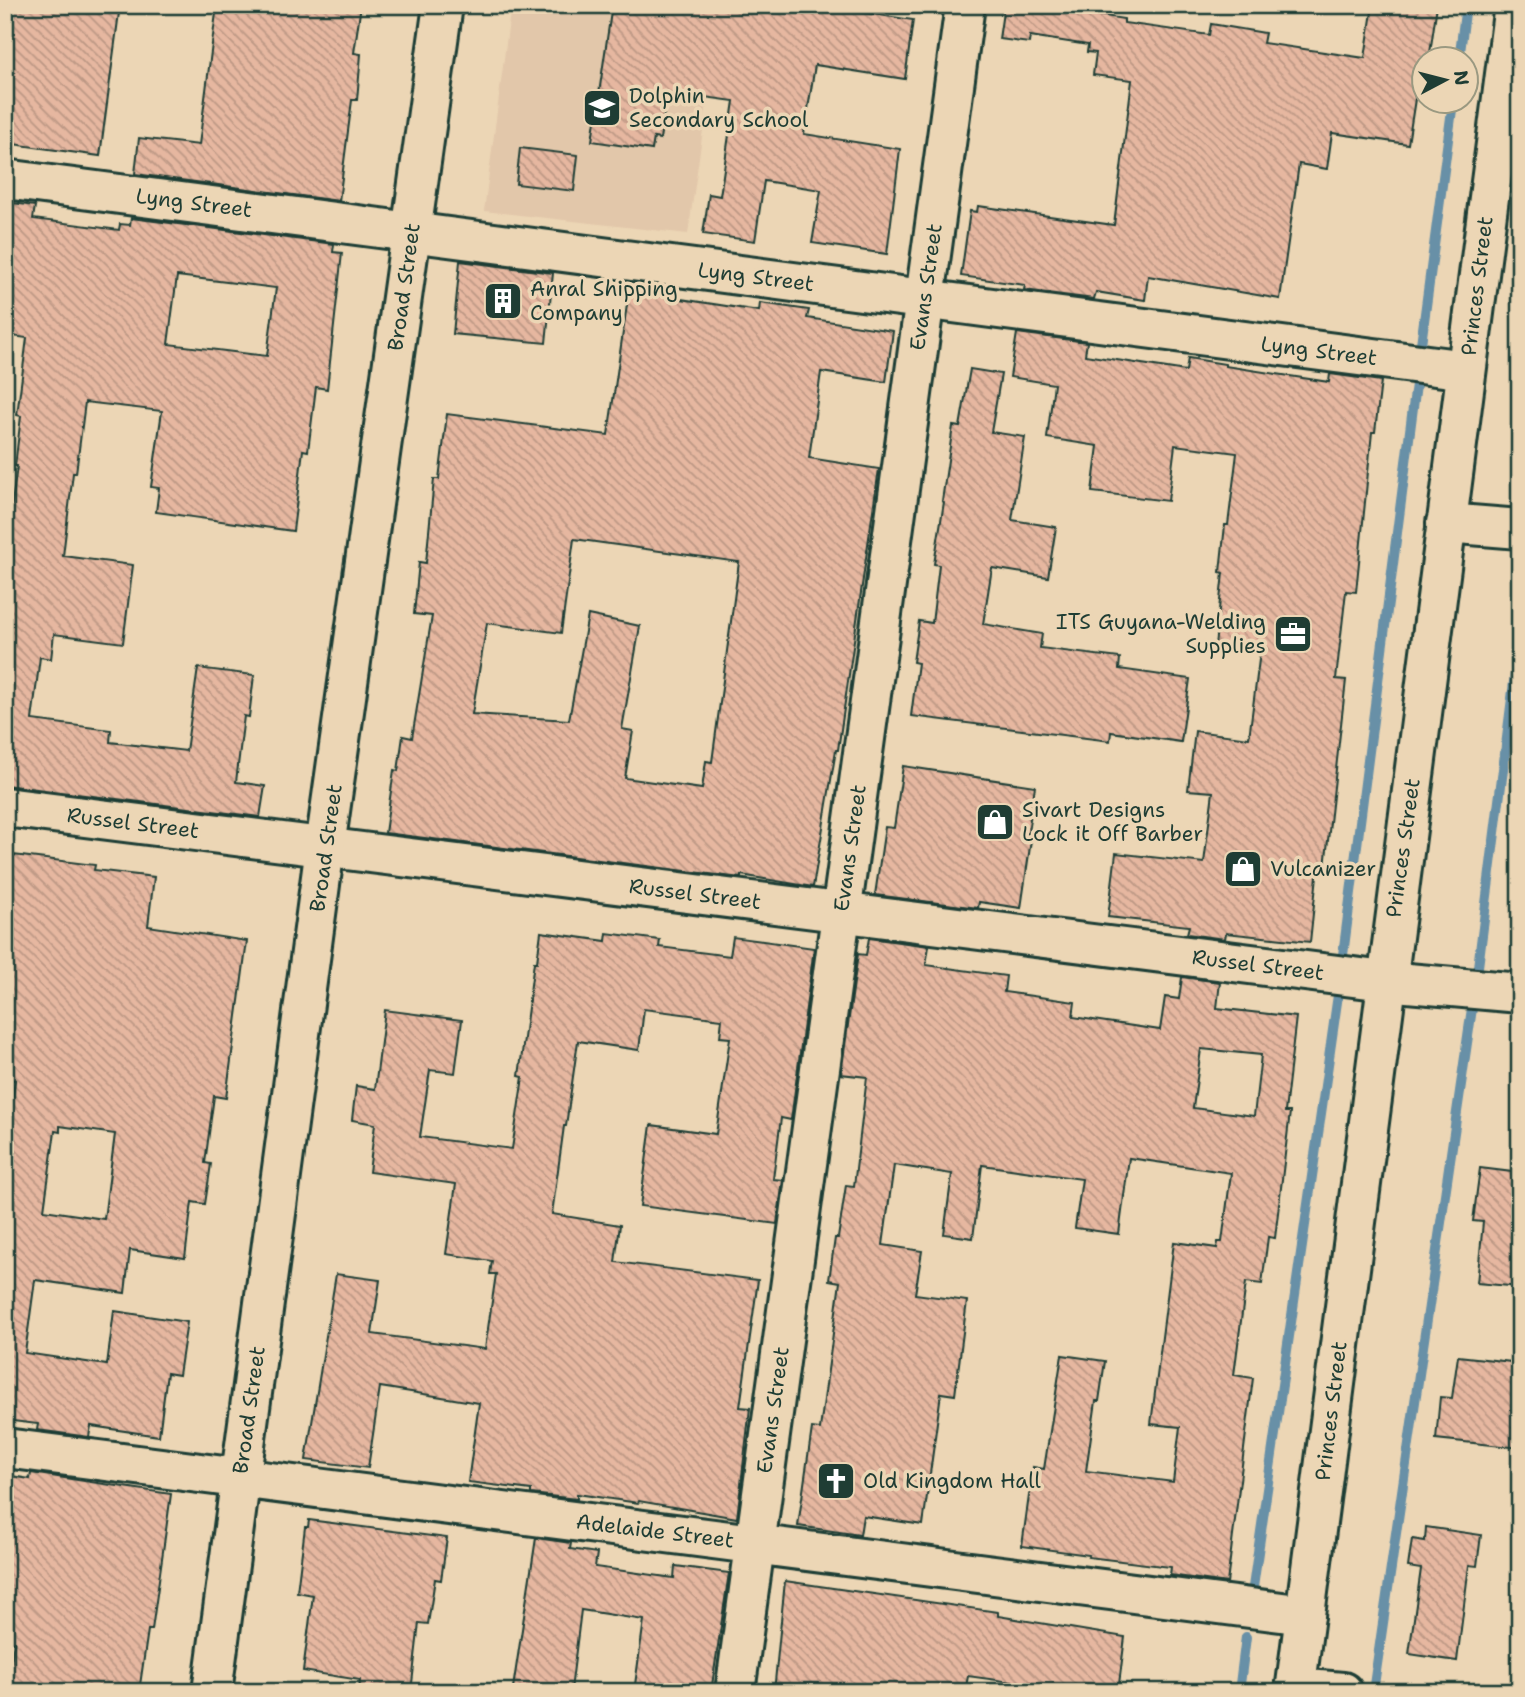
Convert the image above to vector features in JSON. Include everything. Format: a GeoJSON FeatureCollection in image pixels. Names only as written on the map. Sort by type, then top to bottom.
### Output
{"type":"FeatureCollection","features":[{"type":"Feature","properties":{"kind":"street","name":"Broad Street"},"geometry":{"type":"LineString","coordinates":[[212,1692],[325,847],[443,5]]}},
{"type":"Feature","properties":{"kind":"street","name":"Evans Street"},"geometry":{"type":"LineString","coordinates":[[735,1692],[965,5]]}},
{"type":"Feature","properties":{"kind":"street","name":"Princes Street"},"geometry":{"type":"LineString","coordinates":[[1295,1690],[1385,981],[1514,5]]}},
{"type":"Feature","properties":{"kind":"street","name":"Lyng Street"},"geometry":{"type":"LineString","coordinates":[[5,178],[1466,370]]}},
{"type":"Feature","properties":{"kind":"street"},"geometry":{"type":"LineString","coordinates":[[1446,523],[1520,529]]}},
{"type":"Feature","properties":{"kind":"street","name":"Russel Street"},"geometry":{"type":"LineString","coordinates":[[5,807],[1385,981],[1520,993]]}},
{"type":"Feature","properties":{"kind":"street","name":"Adelaide Street"},"geometry":{"type":"LineString","coordinates":[[5,1448],[1305,1615]]}},
{"type":"Feature","properties":{"kind":"street"},"geometry":{"type":"LineString","coordinates":[[1295,1690],[1343,1692]]}},
{"type":"Feature","properties":{"kind":"shaded area","name":"Dolphin Secondary School"},"geometry":{"type":"Polygon","coordinates":[[[511,5],[721,5],[688,234],[484,211],[511,5]]]}},
{"type":"Feature","properties":{"kind":"building"},"geometry":{"type":"Polygon","coordinates":[[[13,5],[120,5],[100,156],[5,143],[5,55],[13,5]]]}},
{"type":"Feature","properties":{"kind":"building"},"geometry":{"type":"Polygon","coordinates":[[[217,5],[361,5],[354,53],[361,54],[357,100],[352,100],[339,201],[135,174],[139,138],[199,145],[217,5]]]}},
{"type":"Feature","properties":{"kind":"building"},"geometry":{"type":"Polygon","coordinates":[[[612,5],[812,5],[913,20],[905,79],[815,65],[804,134],[900,149],[887,254],[812,243],[821,190],[764,181],[755,241],[703,234],[709,194],[720,196],[734,101],[667,94],[660,139],[654,138],[652,150],[592,141],[612,5]]]}},
{"type":"Feature","properties":{"kind":"building"},"geometry":{"type":"Polygon","coordinates":[[[1004,5],[1034,5],[1124,19],[1124,23],[1209,35],[1211,24],[1265,33],[1263,43],[1365,58],[1373,5],[1437,5],[1431,46],[1410,46],[1410,116],[1412,116],[1408,144],[1332,133],[1327,169],[1299,164],[1280,299],[1148,276],[1145,300],[1096,292],[1094,299],[1024,290],[1025,285],[961,276],[970,211],[977,212],[978,206],[1114,225],[1132,80],[1093,75],[1096,53],[1087,52],[1088,45],[1030,36],[1029,43],[999,39],[1004,5]]]}},
{"type":"Feature","properties":{"kind":"building"},"geometry":{"type":"Polygon","coordinates":[[[520,148],[578,155],[574,191],[516,184],[520,148]]]}},
{"type":"Feature","properties":{"kind":"building"},"geometry":{"type":"Polygon","coordinates":[[[5,202],[35,206],[33,219],[119,230],[120,224],[130,225],[131,218],[334,244],[333,252],[342,253],[327,389],[316,387],[308,451],[303,450],[293,531],[156,512],[159,488],[151,487],[162,411],[85,402],[63,556],[133,565],[123,643],[54,634],[51,659],[40,657],[32,720],[111,730],[110,742],[186,751],[198,668],[254,675],[249,717],[244,716],[236,782],[265,786],[260,817],[5,785],[5,555],[17,466],[21,416],[17,415],[27,338],[5,335],[5,202]],[[177,276],[168,344],[267,356],[276,288],[177,276]]]}},
{"type":"Feature","properties":{"kind":"building","name":"Anral Shipping Company"},"geometry":{"type":"Polygon","coordinates":[[[460,261],[553,273],[546,343],[453,334],[460,261]]]}},
{"type":"Feature","properties":{"kind":"building"},"geometry":{"type":"Polygon","coordinates":[[[629,291],[759,311],[760,303],[809,310],[807,318],[893,331],[886,382],[821,372],[809,458],[879,469],[838,750],[813,887],[741,875],[741,878],[385,833],[394,770],[398,771],[403,736],[412,738],[432,616],[414,614],[419,562],[426,563],[434,479],[439,479],[447,414],[608,435],[629,291]],[[574,539],[561,633],[487,623],[472,714],[569,720],[588,615],[640,626],[622,729],[633,731],[625,778],[702,789],[706,761],[712,762],[739,562],[574,539]]]}},
{"type":"Feature","properties":{"kind":"building"},"geometry":{"type":"Polygon","coordinates":[[[1017,333],[1087,342],[1085,355],[1186,371],[1188,358],[1329,382],[1330,374],[1381,381],[1375,432],[1372,432],[1356,592],[1346,591],[1336,679],[1346,680],[1325,867],[1318,866],[1310,942],[1226,933],[1225,939],[1187,934],[1189,926],[1108,917],[1116,853],[1204,863],[1213,792],[1188,790],[1195,731],[1249,738],[1260,652],[1215,646],[1225,525],[1228,525],[1237,453],[1175,445],[1168,501],[1092,492],[1098,446],[1047,438],[1054,384],[1010,377],[1017,333]]]}},
{"type":"Feature","properties":{"kind":"building"},"geometry":{"type":"Polygon","coordinates":[[[970,369],[1001,374],[991,432],[1025,437],[1012,520],[1056,527],[1048,577],[992,568],[983,624],[1042,634],[1040,648],[1120,658],[1119,669],[1190,679],[1181,742],[1111,732],[1110,741],[911,716],[918,663],[913,662],[919,621],[932,623],[939,565],[934,564],[953,426],[960,427],[970,369]]]}},
{"type":"Feature","properties":{"kind":"building"},"geometry":{"type":"Polygon","coordinates":[[[903,766],[1035,786],[1027,839],[1031,840],[1021,908],[979,902],[978,908],[875,895],[885,827],[894,828],[903,766]]]}},
{"type":"Feature","properties":{"kind":"building"},"geometry":{"type":"Polygon","coordinates":[[[5,854],[95,865],[94,870],[154,877],[148,926],[247,941],[226,1098],[214,1096],[205,1163],[211,1164],[205,1204],[192,1202],[185,1258],[130,1250],[125,1293],[35,1280],[25,1353],[107,1365],[114,1311],[187,1322],[179,1375],[167,1373],[159,1436],[91,1426],[89,1437],[37,1430],[38,1424],[5,1420],[5,1151],[15,1080],[5,1079],[5,854]],[[60,1126],[60,1132],[55,1131],[44,1210],[104,1219],[115,1134],[60,1126]]]}},
{"type":"Feature","properties":{"kind":"building"},"geometry":{"type":"Polygon","coordinates":[[[541,932],[606,941],[607,933],[660,940],[659,947],[730,956],[733,937],[814,948],[791,1120],[781,1118],[773,1179],[783,1180],[777,1224],[640,1206],[651,1125],[716,1134],[730,1038],[720,1037],[722,1019],[644,1009],[639,1050],[578,1041],[552,1214],[620,1225],[615,1262],[758,1280],[740,1407],[750,1408],[737,1518],[639,1501],[577,1494],[577,1499],[531,1494],[531,1490],[468,1482],[479,1403],[380,1387],[368,1468],[306,1460],[336,1274],[380,1280],[372,1334],[485,1349],[496,1274],[490,1274],[492,1261],[446,1254],[456,1184],[369,1172],[375,1124],[352,1120],[356,1086],[375,1089],[385,1010],[462,1020],[455,1073],[430,1070],[420,1137],[512,1149],[523,1077],[519,1076],[534,962],[537,962],[541,932]]]}},
{"type":"Feature","properties":{"kind":"building"},"geometry":{"type":"Polygon","coordinates":[[[869,938],[929,946],[926,965],[1006,976],[1004,992],[1075,1002],[1073,1017],[1160,1030],[1165,997],[1179,999],[1182,977],[1220,982],[1217,1008],[1296,1017],[1285,1112],[1290,1112],[1275,1238],[1268,1237],[1262,1284],[1246,1282],[1234,1375],[1253,1378],[1227,1583],[1170,1575],[1171,1567],[1022,1546],[1033,1467],[1044,1469],[1062,1355],[1105,1361],[1086,1471],[1173,1482],[1180,1427],[1151,1424],[1174,1242],[1217,1248],[1218,1242],[1222,1242],[1231,1173],[1129,1158],[1119,1234],[1075,1228],[1082,1179],[982,1165],[973,1238],[944,1234],[952,1174],[894,1165],[883,1245],[922,1251],[915,1294],[967,1301],[955,1395],[941,1393],[923,1525],[863,1516],[860,1535],[798,1526],[812,1428],[820,1429],[840,1282],[829,1280],[835,1238],[838,1238],[846,1185],[854,1186],[867,1077],[841,1074],[858,954],[866,955],[869,938]],[[1201,1049],[1193,1108],[1254,1116],[1261,1055],[1201,1049]]]}},
{"type":"Feature","properties":{"kind":"building"},"geometry":{"type":"Polygon","coordinates":[[[1480,1168],[1520,1173],[1520,1287],[1477,1283],[1483,1222],[1473,1221],[1480,1168]]]}},
{"type":"Feature","properties":{"kind":"building"},"geometry":{"type":"Polygon","coordinates":[[[1458,1356],[1520,1363],[1520,1448],[1436,1439],[1440,1397],[1452,1398],[1458,1356]]]}},
{"type":"Feature","properties":{"kind":"building"},"geometry":{"type":"Polygon","coordinates":[[[31,1473],[171,1494],[152,1630],[148,1630],[139,1692],[49,1692],[8,1686],[14,1642],[5,1641],[5,1475],[30,1479],[31,1473]]]}},
{"type":"Feature","properties":{"kind":"building"},"geometry":{"type":"Polygon","coordinates":[[[309,1520],[447,1538],[441,1580],[435,1579],[428,1624],[419,1623],[411,1692],[359,1692],[360,1680],[303,1671],[313,1595],[297,1592],[305,1527],[308,1527],[309,1520]]]}},
{"type":"Feature","properties":{"kind":"building"},"geometry":{"type":"Polygon","coordinates":[[[1426,1527],[1481,1535],[1477,1566],[1469,1565],[1457,1661],[1409,1654],[1421,1569],[1408,1567],[1412,1539],[1425,1541],[1426,1527]]]}},
{"type":"Feature","properties":{"kind":"building"},"geometry":{"type":"Polygon","coordinates":[[[536,1538],[571,1543],[570,1549],[597,1553],[595,1567],[674,1578],[675,1566],[729,1573],[711,1692],[634,1692],[644,1620],[581,1610],[571,1690],[543,1686],[542,1692],[513,1688],[536,1538]]]}},
{"type":"Feature","properties":{"kind":"building"},"geometry":{"type":"Polygon","coordinates":[[[785,1581],[998,1612],[998,1616],[1125,1637],[1118,1692],[1062,1686],[1061,1689],[968,1676],[965,1692],[774,1692],[785,1581]]]}},
{"type":"Feature","properties":{"kind":"waterway"},"geometry":{"type":"LineString","coordinates":[[1461,46],[1466,5]]}},
{"type":"Feature","properties":{"kind":"waterway"},"geometry":{"type":"LineString","coordinates":[[1421,344],[1451,116]]}},
{"type":"Feature","properties":{"kind":"waterway"},"geometry":{"type":"LineString","coordinates":[[1343,955],[1416,384]]}},
{"type":"Feature","properties":{"kind":"waterway"},"geometry":{"type":"LineString","coordinates":[[1373,1692],[1478,967],[1520,635]]}},
{"type":"Feature","properties":{"kind":"waterway"},"geometry":{"type":"LineString","coordinates":[[1252,1594],[1338,995]]}},
{"type":"Feature","properties":{"kind":"waterway"},"geometry":{"type":"LineString","coordinates":[[1239,1692],[1246,1637]]}},
{"type":"Feature","properties":{"kind":"place","name":"Dolphin Secondary School"},"geometry":{"type":"Point","coordinates":[602,108]}},
{"type":"Feature","properties":{"kind":"place","name":"Anral Shipping Company"},"geometry":{"type":"Point","coordinates":[503,301]}},
{"type":"Feature","properties":{"kind":"place","name":"ITS Guyana-Welding Supplies"},"geometry":{"type":"Point","coordinates":[1293,634]}},
{"type":"Feature","properties":{"kind":"place","name":"Sivart Designs Lock it Off Barber"},"geometry":{"type":"Point","coordinates":[995,822]}},
{"type":"Feature","properties":{"kind":"place","name":"Vulcanizer"},"geometry":{"type":"Point","coordinates":[1243,869]}},
{"type":"Feature","properties":{"kind":"place","name":"Old Kingdom Hall"},"geometry":{"type":"Point","coordinates":[836,1481]}}]}
